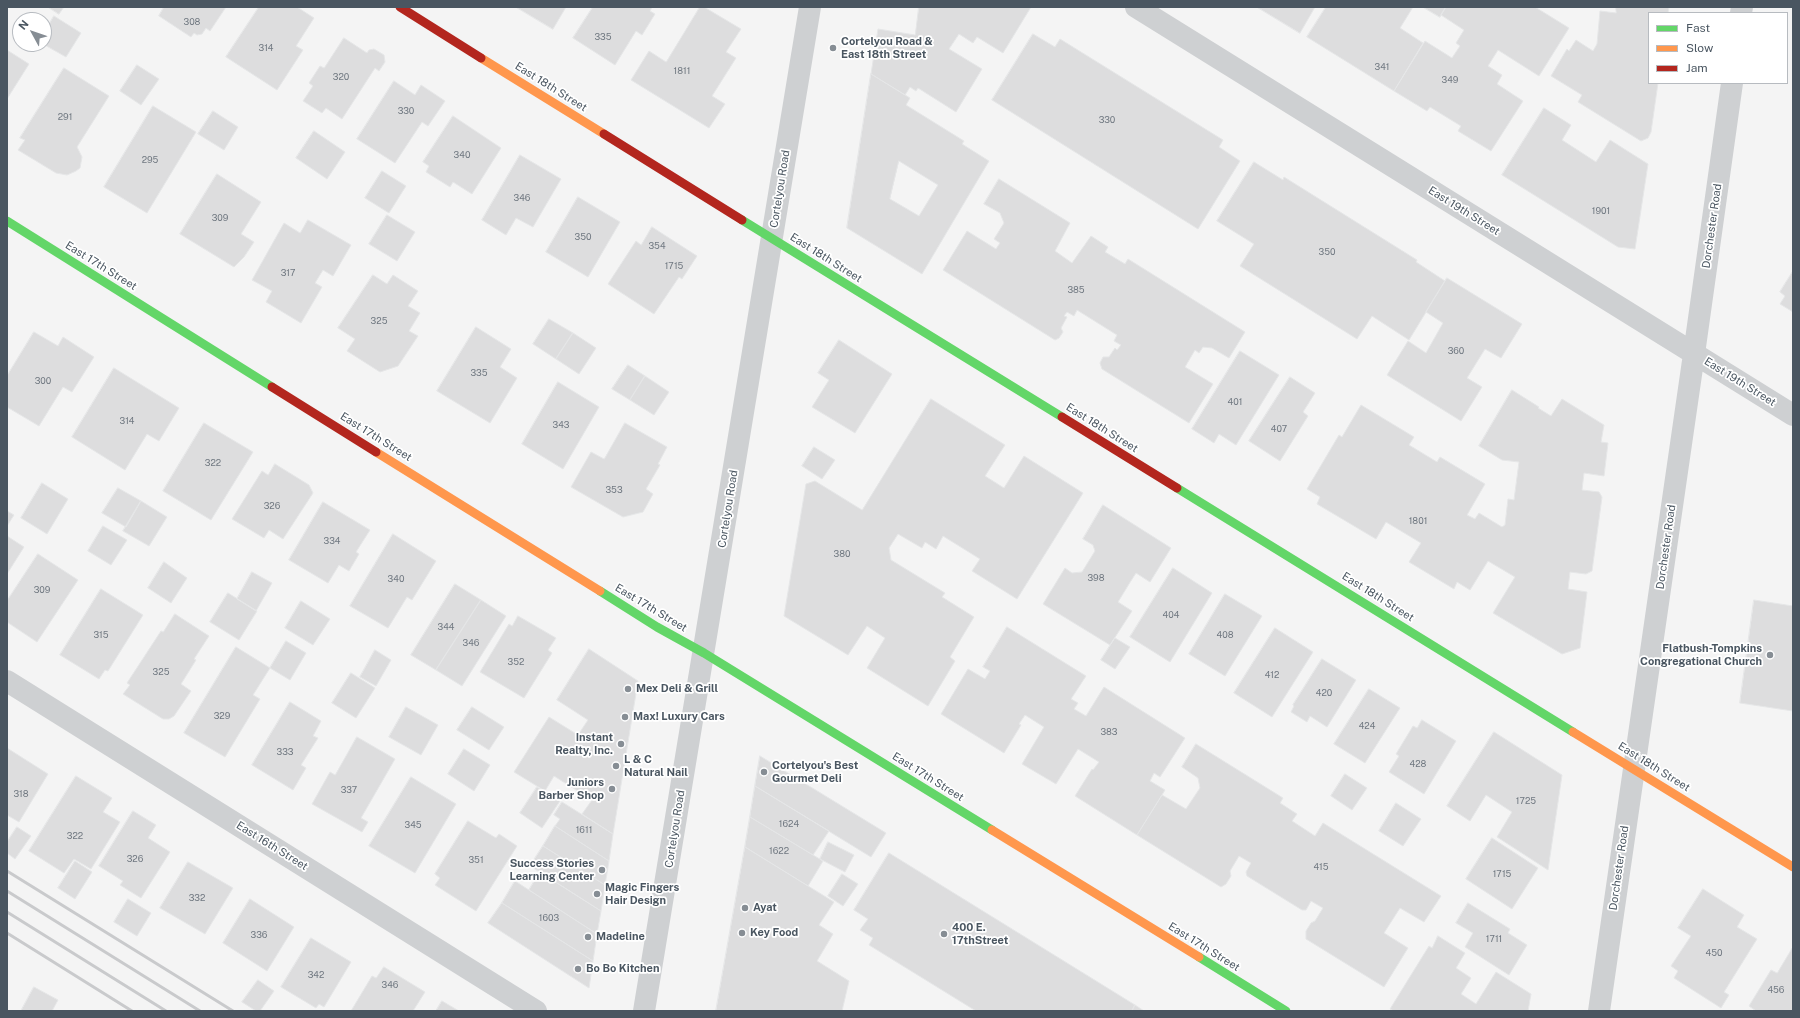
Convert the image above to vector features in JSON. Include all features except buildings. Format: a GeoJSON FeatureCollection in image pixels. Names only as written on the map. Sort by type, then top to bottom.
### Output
{"type":"FeatureCollection","features":[{"type":"Feature","properties":{"kind":"street","name":"East 18th Street"},"geometry":{"type":"LineString","coordinates":[[400,7],[772,239],[1793,867]]}},
{"type":"Feature","properties":{"kind":"street","name":"Cortelyou Road"},"geometry":{"type":"LineString","coordinates":[[644,1011],[810,7]]}},
{"type":"Feature","properties":{"kind":"street","name":"East 19th Street"},"geometry":{"type":"LineString","coordinates":[[1136,7],[1793,415]]}},
{"type":"Feature","properties":{"kind":"street","name":"Dorchester Road"},"geometry":{"type":"LineString","coordinates":[[1599,1011],[1732,84]]}},
{"type":"Feature","properties":{"kind":"street","name":"East 17th Street"},"geometry":{"type":"LineString","coordinates":[[7,221],[644,618],[704,653],[1286,1011]]}},
{"type":"Feature","properties":{"kind":"street","name":"East 16th Street"},"geometry":{"type":"LineString","coordinates":[[7,681],[536,1011]]}},
{"type":"Feature","properties":{"kind":"railway"},"geometry":{"type":"LineString","coordinates":[[7,871],[233,1011]]}},
{"type":"Feature","properties":{"kind":"railway"},"geometry":{"type":"LineString","coordinates":[[7,891],[200,1011]]}},
{"type":"Feature","properties":{"kind":"railway"},"geometry":{"type":"LineString","coordinates":[[7,912],[166,1011]]}},
{"type":"Feature","properties":{"kind":"railway"},"geometry":{"type":"LineString","coordinates":[[7,933],[132,1011]]}},
{"type":"Feature","properties":{"kind":"traffic: fast"},"geometry":{"type":"LineString","coordinates":[[742,220],[1062,417]]}},
{"type":"Feature","properties":{"kind":"traffic: fast"},"geometry":{"type":"LineString","coordinates":[[7,221],[272,387]]}},
{"type":"Feature","properties":{"kind":"traffic: fast"},"geometry":{"type":"LineString","coordinates":[[1177,488],[1573,732]]}},
{"type":"Feature","properties":{"kind":"traffic: fast"},"geometry":{"type":"LineString","coordinates":[[600,591],[657,627],[704,653],[992,830]]}},
{"type":"Feature","properties":{"kind":"traffic: fast"},"geometry":{"type":"LineString","coordinates":[[1199,957],[1286,1011]]}},
{"type":"Feature","properties":{"kind":"traffic: slow"},"geometry":{"type":"LineString","coordinates":[[481,58],[604,134]]}},
{"type":"Feature","properties":{"kind":"traffic: slow"},"geometry":{"type":"LineString","coordinates":[[376,452],[600,591]]}},
{"type":"Feature","properties":{"kind":"traffic: slow"},"geometry":{"type":"LineString","coordinates":[[1573,732],[1793,867]]}},
{"type":"Feature","properties":{"kind":"traffic: slow"},"geometry":{"type":"LineString","coordinates":[[992,830],[1199,957]]}},
{"type":"Feature","properties":{"kind":"traffic: jam"},"geometry":{"type":"LineString","coordinates":[[400,7],[481,58]]}},
{"type":"Feature","properties":{"kind":"traffic: jam"},"geometry":{"type":"LineString","coordinates":[[604,134],[742,220]]}},
{"type":"Feature","properties":{"kind":"traffic: jam"},"geometry":{"type":"LineString","coordinates":[[272,387],[376,452]]}},
{"type":"Feature","properties":{"kind":"traffic: jam"},"geometry":{"type":"LineString","coordinates":[[1062,417],[1177,488]]}},
{"type":"Feature","properties":{"kind":"place","name":"Cortelyou Road & East 18th Street"},"geometry":{"type":"Point","coordinates":[833,48]}},
{"type":"Feature","properties":{"kind":"place","name":"Flatbush-Tompkins Congregational Church"},"geometry":{"type":"Point","coordinates":[1770,655]}},
{"type":"Feature","properties":{"kind":"place","name":"Mex Deli & Grill"},"geometry":{"type":"Point","coordinates":[628,689]}},
{"type":"Feature","properties":{"kind":"place","name":"Max! Luxury Cars"},"geometry":{"type":"Point","coordinates":[625,717]}},
{"type":"Feature","properties":{"kind":"place","name":"Instant Realty, Inc."},"geometry":{"type":"Point","coordinates":[621,744]}},
{"type":"Feature","properties":{"kind":"place","name":"L & C Natural Nail"},"geometry":{"type":"Point","coordinates":[616,766]}},
{"type":"Feature","properties":{"kind":"place","name":"Cortelyou's Best Gourmet Deli"},"geometry":{"type":"Point","coordinates":[764,772]}},
{"type":"Feature","properties":{"kind":"place","name":"Juniors Barber Shop"},"geometry":{"type":"Point","coordinates":[612,789]}},
{"type":"Feature","properties":{"kind":"place","name":"Success Stories Learning Center"},"geometry":{"type":"Point","coordinates":[602,870]}},
{"type":"Feature","properties":{"kind":"place","name":"Magic Fingers Hair Design"},"geometry":{"type":"Point","coordinates":[597,894]}},
{"type":"Feature","properties":{"kind":"place","name":"Ayat"},"geometry":{"type":"Point","coordinates":[745,908]}},
{"type":"Feature","properties":{"kind":"place","name":"Key Food"},"geometry":{"type":"Point","coordinates":[742,933]}},
{"type":"Feature","properties":{"kind":"place","name":"400 E. 17thStreet"},"geometry":{"type":"Point","coordinates":[944,934]}},
{"type":"Feature","properties":{"kind":"place","name":"Madeline"},"geometry":{"type":"Point","coordinates":[588,937]}},
{"type":"Feature","properties":{"kind":"place","name":"Bo Bo Kitchen"},"geometry":{"type":"Point","coordinates":[578,969]}}]}
